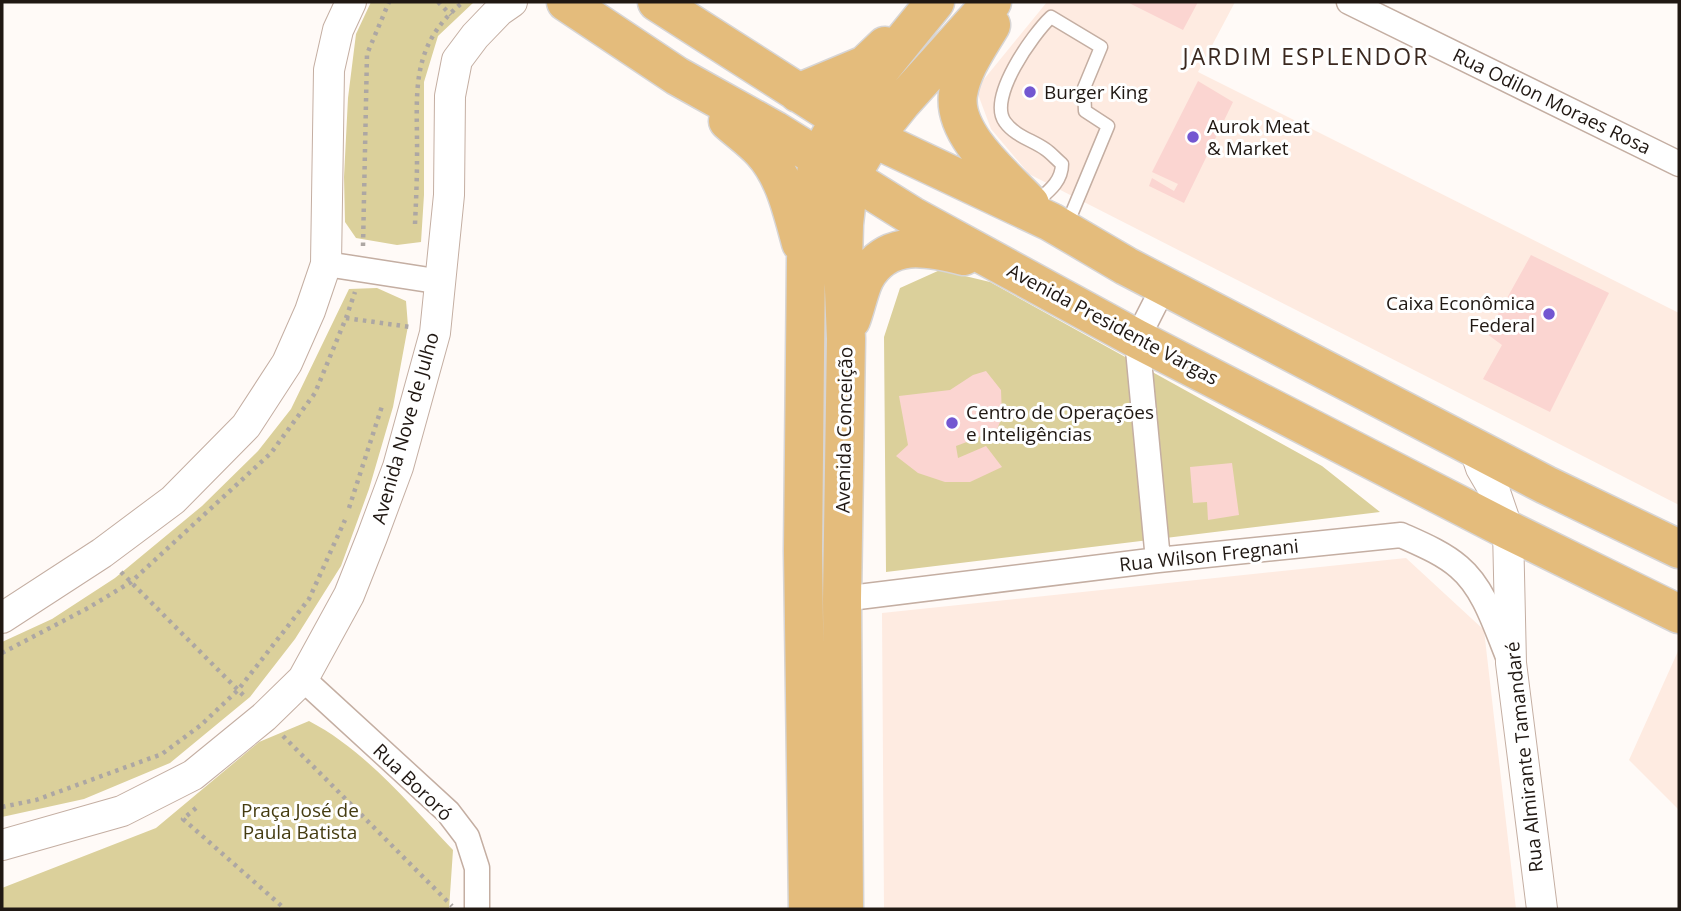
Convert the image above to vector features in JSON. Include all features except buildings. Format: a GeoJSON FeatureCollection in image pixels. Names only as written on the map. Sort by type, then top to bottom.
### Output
{"type":"FeatureCollection","features":[{"type":"Feature","properties":{"kind":"main road","name":"Avenida Presidente Vargas"},"geometry":{"type":"LineString","coordinates":[[566,2],[677,76],[774,130],[849,179],[1137,339],[1508,530],[1679,614]]}},
{"type":"Feature","properties":{"kind":"main road"},"geometry":{"type":"LineString","coordinates":[[657,2],[873,138],[1049,219],[1164,286],[1473,444],[1546,485],[1679,549]]}},
{"type":"Feature","properties":{"kind":"main road"},"geometry":{"type":"LineString","coordinates":[[798,93],[865,65],[934,2]]}},
{"type":"Feature","properties":{"kind":"main road","name":"Avenida Conceição"},"geometry":{"type":"LineString","coordinates":[[808,909],[803,551],[806,259],[818,158],[840,119],[934,2]]}},
{"type":"Feature","properties":{"kind":"main road","name":"Avenida Conceição"},"geometry":{"type":"LineString","coordinates":[[844,909],[842,599],[846,339],[843,265],[849,179],[873,138],[902,102],[992,2]]}},
{"type":"Feature","properties":{"kind":"main road"},"geometry":{"type":"LineString","coordinates":[[1002,2],[968,65],[958,96],[960,116],[968,138],[1049,219]]}},
{"type":"Feature","properties":{"kind":"main road"},"geometry":{"type":"LineString","coordinates":[[677,76],[762,151],[778,172],[806,259]]}},
{"type":"Feature","properties":{"kind":"main road"},"geometry":{"type":"LineString","coordinates":[[846,339],[864,279],[884,255],[904,248],[928,247],[1003,265]]}},
{"type":"Feature","properties":{"kind":"street"},"geometry":{"type":"LineString","coordinates":[[2,618],[102,554],[173,500],[246,426],[287,363],[310,311],[326,264],[329,70],[338,30],[351,2]]}},
{"type":"Feature","properties":{"kind":"street","name":"Avenida Nove de Julho"},"geometry":{"type":"LineString","coordinates":[[2,845],[122,811],[193,775],[264,718],[303,679],[349,595],[398,467],[427,279],[449,195],[450,96],[457,60],[475,36],[512,2]]}},
{"type":"Feature","properties":{"kind":"street","name":"Rua Odilon Moraes Rosa"},"geometry":{"type":"LineString","coordinates":[[1349,2],[1679,164]]}},
{"type":"Feature","properties":{"kind":"street"},"geometry":{"type":"LineString","coordinates":[[326,264],[427,279]]}},
{"type":"Feature","properties":{"kind":"street"},"geometry":{"type":"LineString","coordinates":[[1158,560],[1137,339],[1164,286]]}},
{"type":"Feature","properties":{"kind":"street","name":"Rua Almirante Tamandaré"},"geometry":{"type":"LineString","coordinates":[[1473,444],[1481,468],[1495,492],[1508,530],[1511,663],[1542,909]]}},
{"type":"Feature","properties":{"kind":"street","name":"Rua Wilson Fregnani"},"geometry":{"type":"LineString","coordinates":[[842,599],[1158,560],[1401,535],[1433,550],[1459,567],[1478,589],[1511,663]]}},
{"type":"Feature","properties":{"kind":"street","name":"Rua Bororó"},"geometry":{"type":"LineString","coordinates":[[303,679],[447,812],[467,837],[477,868],[477,909]]}},
{"type":"Feature","properties":{"kind":"lane"},"geometry":{"type":"LineString","coordinates":[[1051,18],[1101,47],[1084,88],[1085,111],[1108,126],[1049,219],[1058,180],[1062,174],[1062,164],[1045,149],[1017,134],[1003,120],[1000,108],[1005,86],[1020,57],[1051,18]]}},
{"type":"Feature","properties":{"kind":"path"},"geometry":{"type":"LineString","coordinates":[[421,330],[427,279],[415,100],[421,59],[440,24],[463,2]]}},
{"type":"Feature","properties":{"kind":"path"},"geometry":{"type":"LineString","coordinates":[[310,311],[421,330]]}},
{"type":"Feature","properties":{"kind":"path"},"geometry":{"type":"LineString","coordinates":[[404,339],[421,330]]}},
{"type":"Feature","properties":{"kind":"path"},"geometry":{"type":"LineString","coordinates":[[2,807],[36,800],[162,754],[201,725],[238,690],[309,599],[346,516],[383,402]]}},
{"type":"Feature","properties":{"kind":"path"},"geometry":{"type":"LineString","coordinates":[[272,743],[282,735]]}},
{"type":"Feature","properties":{"kind":"path"},"geometry":{"type":"LineString","coordinates":[[203,802],[183,819],[285,909]]}},
{"type":"Feature","properties":{"kind":"shaded area"},"geometry":{"type":"Polygon","coordinates":[[[1047,2],[1235,2],[1198,72],[1679,313],[1679,505],[1029,174],[991,129],[976,89],[1047,2]]]}},
{"type":"Feature","properties":{"kind":"shaded area"},"geometry":{"type":"Polygon","coordinates":[[[1406,558],[1484,630],[1516,909],[884,909],[882,613],[1406,558]]]}},
{"type":"Feature","properties":{"kind":"shaded area"},"geometry":{"type":"Polygon","coordinates":[[[1679,649],[1679,810],[1629,760],[1679,649]]]}},
{"type":"Feature","properties":{"kind":"green space"},"geometry":{"type":"Polygon","coordinates":[[[371,2],[474,2],[438,36],[424,82],[424,195],[421,242],[397,245],[356,238],[345,222],[348,98],[356,34],[371,2]]]}},
{"type":"Feature","properties":{"kind":"green space"},"geometry":{"type":"Polygon","coordinates":[[[940,270],[990,282],[1322,466],[1380,512],[886,572],[884,337],[900,288],[940,270]]]}},
{"type":"Feature","properties":{"kind":"green space"},"geometry":{"type":"Polygon","coordinates":[[[377,288],[406,301],[408,326],[393,407],[369,489],[341,566],[295,639],[250,697],[170,763],[84,799],[2,817],[2,642],[52,619],[115,578],[202,506],[258,451],[291,409],[349,289],[377,288]]]}},
{"type":"Feature","properties":{"kind":"green space","name":"Praça José de Paula Batista"},"geometry":{"type":"Polygon","coordinates":[[[309,721],[368,762],[453,850],[449,909],[2,909],[2,888],[156,828],[259,742],[309,721]]]}},
{"type":"Feature","properties":{"kind":"place","name":"Burger King"},"geometry":{"type":"Point","coordinates":[1030,92]}},
{"type":"Feature","properties":{"kind":"place","name":"Aurok Meat & Market"},"geometry":{"type":"Point","coordinates":[1193,137]}},
{"type":"Feature","properties":{"kind":"place","name":"Caixa Econômica Federal"},"geometry":{"type":"Point","coordinates":[1549,314]}},
{"type":"Feature","properties":{"kind":"place","name":"Centro de Operações e Inteligências"},"geometry":{"type":"Point","coordinates":[952,423]}},
{"type":"Feature","properties":{"kind":"district","name":"JARDIM ESPLENDOR"},"geometry":{"type":"Point","coordinates":[1306,57]}}]}
